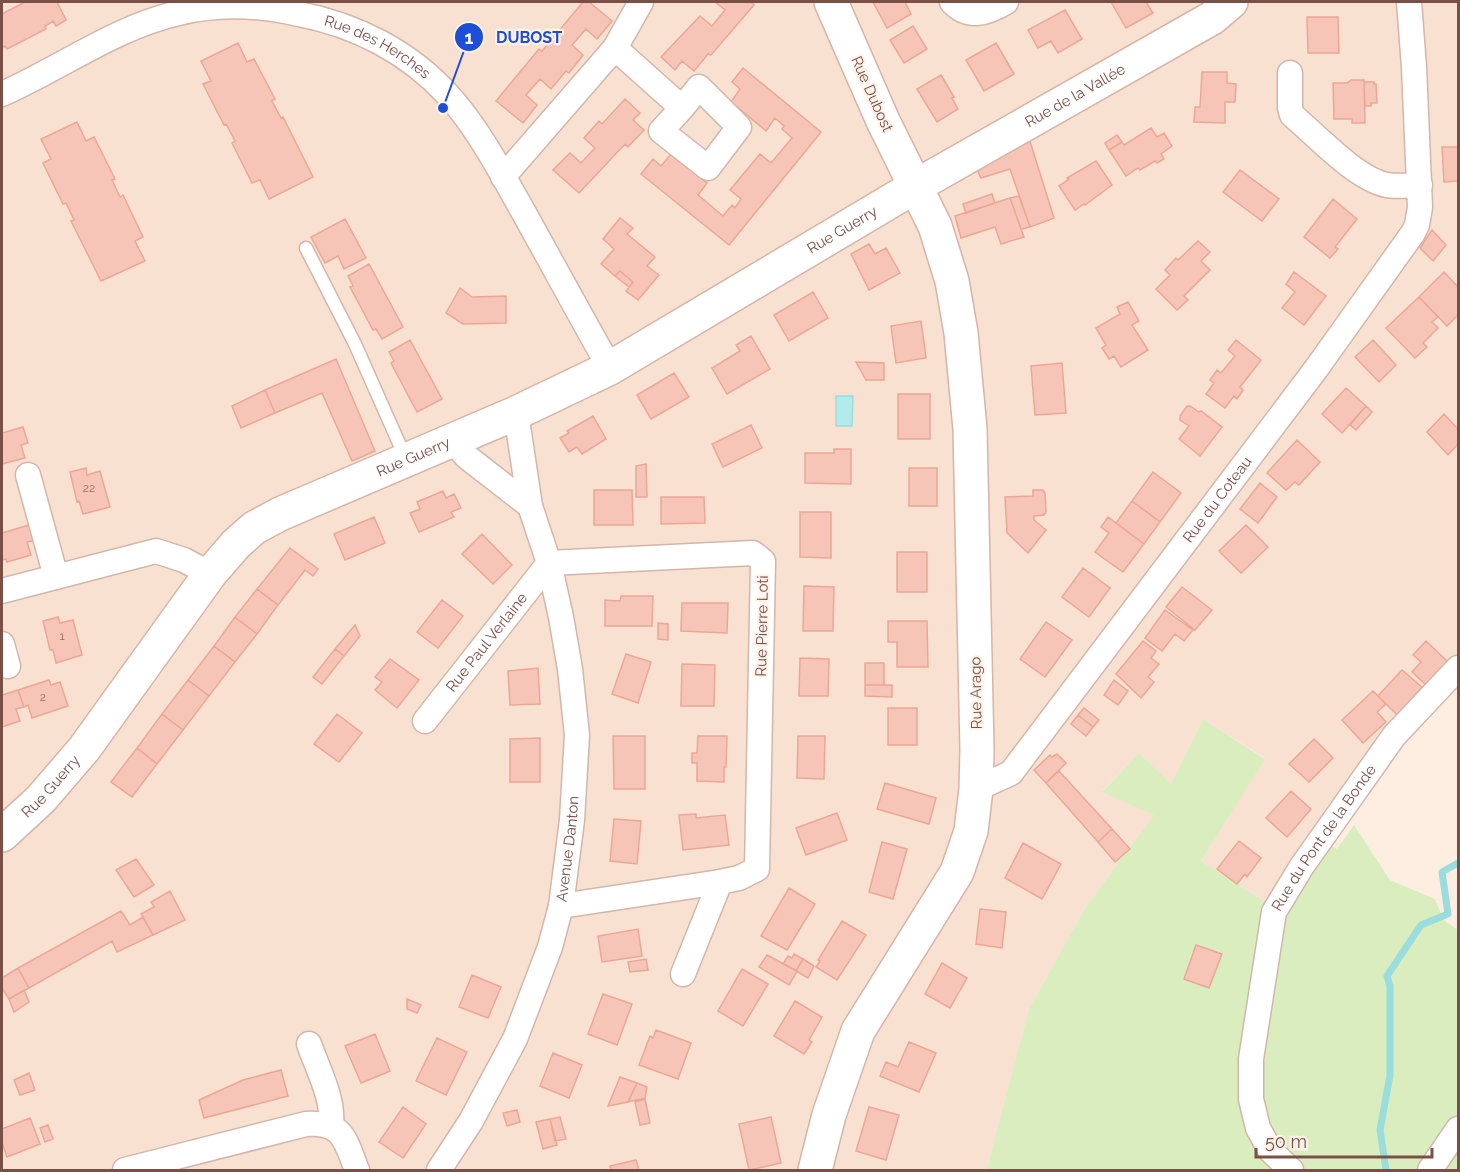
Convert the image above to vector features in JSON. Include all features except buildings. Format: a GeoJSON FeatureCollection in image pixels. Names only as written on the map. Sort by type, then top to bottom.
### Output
{"type":"FeatureCollection","features":[{"type":"Feature","properties":{"kind":"street"},"geometry":{"type":"LineString","coordinates":[[503,177],[615,48],[641,2]]}},
{"type":"Feature","properties":{"kind":"street","name":"Rue Dubost"},"geometry":{"type":"LineString","coordinates":[[831,2],[883,121],[916,186]]}},
{"type":"Feature","properties":{"kind":"street"},"geometry":{"type":"LineString","coordinates":[[952,2],[967,12],[978,14],[989,12],[1006,2]]}},
{"type":"Feature","properties":{"kind":"street","name":"Rue de la Vallée"},"geometry":{"type":"LineString","coordinates":[[916,186],[1212,18],[1231,2]]}},
{"type":"Feature","properties":{"kind":"street","name":"Rue du Coteau"},"geometry":{"type":"LineString","coordinates":[[976,789],[1011,773],[1316,369],[1413,233],[1419,217],[1420,185],[1410,2]]}},
{"type":"Feature","properties":{"kind":"street","name":"Rue des Herches"},"geometry":{"type":"LineString","coordinates":[[2,94],[61,65],[111,36],[176,7],[256,6],[319,18],[351,28],[404,57],[448,96],[503,177],[610,368]]}},
{"type":"Feature","properties":{"kind":"street"},"geometry":{"type":"LineString","coordinates":[[615,48],[682,108]]}},
{"type":"Feature","properties":{"kind":"street"},"geometry":{"type":"LineString","coordinates":[[1290,74],[1292,115],[1355,170],[1386,185],[1420,185]]}},
{"type":"Feature","properties":{"kind":"street","name":"Rue Guerry"},"geometry":{"type":"LineString","coordinates":[[2,835],[41,799],[84,749],[210,574],[236,544],[254,528],[280,514],[516,413],[610,368],[916,186]]}},
{"type":"Feature","properties":{"kind":"street","name":"Rue Arago"},"geometry":{"type":"LineString","coordinates":[[815,1170],[829,1115],[858,1032],[957,872],[971,831],[976,789],[970,429],[961,333],[945,256],[935,226],[916,186]]}},
{"type":"Feature","properties":{"kind":"street","name":"Avenue Danton"},"geometry":{"type":"LineString","coordinates":[[439,1170],[471,1121],[515,1039],[550,947],[561,906],[572,820],[577,735],[568,659],[549,563],[530,506],[516,413]]}},
{"type":"Feature","properties":{"kind":"street"},"geometry":{"type":"LineString","coordinates":[[452,441],[467,457],[530,506]]}},
{"type":"Feature","properties":{"kind":"street"},"geometry":{"type":"LineString","coordinates":[[28,475],[56,577]]}},
{"type":"Feature","properties":{"kind":"street"},"geometry":{"type":"LineString","coordinates":[[2,591],[156,551],[184,560],[210,574]]}},
{"type":"Feature","properties":{"kind":"street","name":"Rue Pierre Loti"},"geometry":{"type":"LineString","coordinates":[[549,563],[753,553],[763,561],[757,869],[739,878],[720,882],[561,906]]}},
{"type":"Feature","properties":{"kind":"street","name":"Rue Paul Verlaine"},"geometry":{"type":"LineString","coordinates":[[425,720],[549,563]]}},
{"type":"Feature","properties":{"kind":"street","name":"Rue du Pont de la Bonde"},"geometry":{"type":"LineString","coordinates":[[1291,1170],[1270,1150],[1258,1128],[1251,1099],[1251,1059],[1274,912],[1302,866],[1394,736],[1458,668]]}},
{"type":"Feature","properties":{"kind":"street"},"geometry":{"type":"LineString","coordinates":[[683,974],[720,882]]}},
{"type":"Feature","properties":{"kind":"street"},"geometry":{"type":"LineString","coordinates":[[309,1044],[329,1101],[332,1114],[331,1126]]}},
{"type":"Feature","properties":{"kind":"street"},"geometry":{"type":"LineString","coordinates":[[125,1170],[306,1124],[319,1123],[331,1126],[339,1132],[357,1170]]}},
{"type":"Feature","properties":{"kind":"street"},"geometry":{"type":"LineString","coordinates":[[1430,1170],[1458,1129]]}},
{"type":"Feature","properties":{"kind":"lane"},"geometry":{"type":"LineString","coordinates":[[306,248],[355,344],[407,460]]}},
{"type":"Feature","properties":{"kind":"shaded area"},"geometry":{"type":"Polygon","coordinates":[[[2,2],[1458,2],[1458,668],[1267,903],[1201,861],[1265,758],[1203,719],[1171,785],[1139,753],[1102,791],[1155,814],[1085,908],[1029,1009],[987,1170],[2,1170],[2,2]]]}},
{"type":"Feature","properties":{"kind":"green space"},"geometry":{"type":"Polygon","coordinates":[[[1203,719],[1265,759],[1201,861],[1267,903],[1321,839],[1337,849],[1354,825],[1390,880],[1435,899],[1444,920],[1458,930],[1458,1170],[987,1170],[1029,1009],[1085,908],[1154,815],[1102,792],[1139,753],[1171,784],[1203,719]]]}},
{"type":"Feature","properties":{"kind":"water"},"geometry":{"type":"Polygon","coordinates":[[[836,396],[853,396],[852,426],[836,426],[836,396]]]}},
{"type":"Feature","properties":{"kind":"waterway"},"geometry":{"type":"LineString","coordinates":[[1386,1170],[1380,1130],[1390,1075],[1390,986],[1387,976],[1421,925],[1448,914],[1442,872],[1458,863]]}},
{"type":"Feature","properties":{"kind":"place","name":"DUBOST"},"geometry":{"type":"Point","coordinates":[443,108]}}]}
